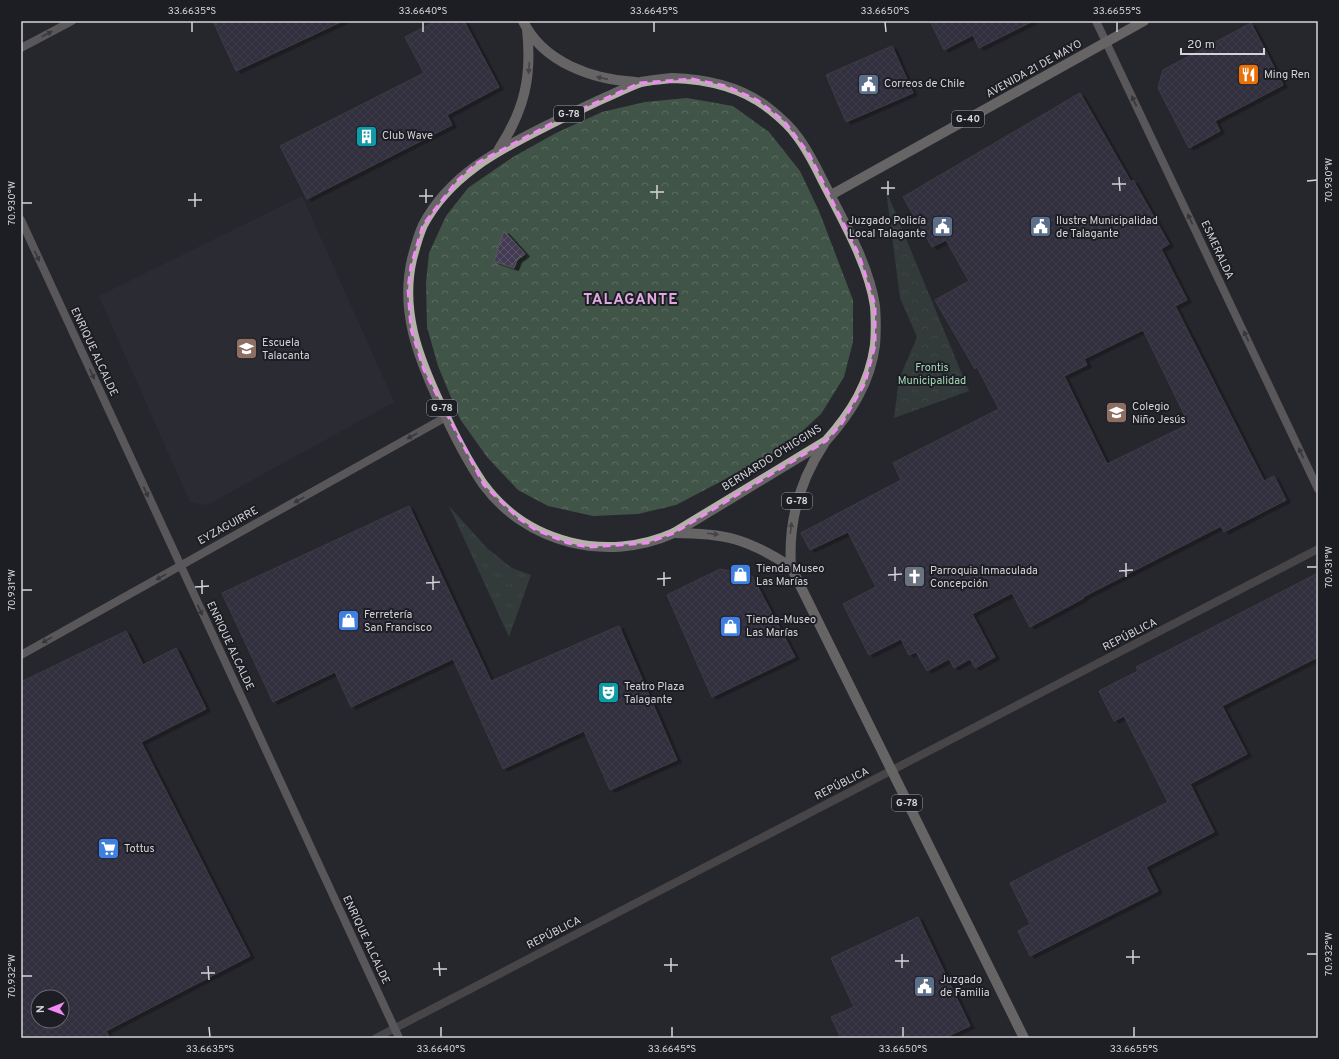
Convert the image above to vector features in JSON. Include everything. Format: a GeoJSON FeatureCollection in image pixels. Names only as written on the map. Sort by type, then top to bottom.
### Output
{"type":"FeatureCollection","features":[{"type":"Feature","properties":{"kind":"main road","name":"AVENIDA 21 DE MAYO"},"geometry":{"type":"LineString","coordinates":[[831,195],[1144,21]]}},
{"type":"Feature","properties":{"kind":"main road","name":"G-78"},"geometry":{"type":"LineString","coordinates":[[525,25],[541,45],[576,69],[597,77],[618,81],[640,82]]}},
{"type":"Feature","properties":{"kind":"main road","name":"G-78"},"geometry":{"type":"LineString","coordinates":[[499,149],[510,132],[526,92],[529,64],[525,25]]}},
{"type":"Feature","properties":{"kind":"main road","name":"BERNARDO O'HIGGINS"},"geometry":{"type":"LineString","coordinates":[[672,78],[692,79],[726,86],[757,100],[784,121],[798,136],[831,195],[869,280],[875,305],[876,325],[872,365],[865,383],[846,417],[826,441],[674,533],[647,543],[612,548],[589,547],[568,543],[536,530],[517,517],[484,485],[446,417],[424,370],[411,329],[408,289],[411,266],[423,226],[439,202],[457,181],[477,163],[499,149],[640,82],[672,78]]}},
{"type":"Feature","properties":{"kind":"main road","name":"G-78"},"geometry":{"type":"LineString","coordinates":[[826,441],[810,468],[802,485],[794,509],[790,548],[791,567],[1024,1038]]}},
{"type":"Feature","properties":{"kind":"main road","name":"G-78"},"geometry":{"type":"LineString","coordinates":[[674,533],[716,534],[742,540],[768,552],[791,567]]}},
{"type":"Feature","properties":{"kind":"street"},"geometry":{"type":"LineString","coordinates":[[21,48],[72,21]]}},
{"type":"Feature","properties":{"kind":"street","name":"ESMERALDA"},"geometry":{"type":"LineString","coordinates":[[1096,21],[1318,489]]}},
{"type":"Feature","properties":{"kind":"street","name":"ENRIQUE ALCALDE"},"geometry":{"type":"LineString","coordinates":[[21,220],[399,1038]]}},
{"type":"Feature","properties":{"kind":"street","name":"EYZAGUIRRE"},"geometry":{"type":"LineString","coordinates":[[21,655],[446,417]]}},
{"type":"Feature","properties":{"kind":"street","name":"REPÚBLICA"},"geometry":{"type":"LineString","coordinates":[[376,1038],[1318,549]]}},
{"type":"Feature","properties":{"kind":"highlighted area"},"geometry":{"type":"Polygon","coordinates":[[[692,79],[726,86],[757,100],[784,121],[809,154],[859,255],[875,305],[875,345],[865,383],[842,423],[826,441],[674,533],[647,543],[589,547],[568,543],[536,530],[517,517],[484,485],[424,370],[411,329],[408,289],[411,266],[423,225],[457,181],[477,163],[564,117],[640,83],[692,79]]]}},
{"type":"Feature","properties":{"kind":"shaded area","name":"Escuela Talacanta"},"geometry":{"type":"Polygon","coordinates":[[[302,196],[394,402],[207,505],[190,502],[99,296],[302,196]]]}},
{"type":"Feature","properties":{"kind":"green space"},"geometry":{"type":"Polygon","coordinates":[[[687,98],[733,106],[769,132],[800,171],[819,211],[853,300],[853,342],[844,377],[821,414],[798,435],[771,455],[676,505],[638,514],[593,516],[548,506],[518,490],[487,457],[460,419],[438,366],[427,327],[426,283],[429,253],[446,216],[468,188],[513,157],[556,133],[602,112],[645,102],[687,98]]]}},
{"type":"Feature","properties":{"kind":"green space","name":"Frontis Municipalidad"},"geometry":{"type":"Polygon","coordinates":[[[886,190],[969,391],[894,418],[899,379],[917,337],[900,298],[886,190]]]}},
{"type":"Feature","properties":{"kind":"green space"},"geometry":{"type":"Polygon","coordinates":[[[449,506],[487,548],[512,568],[531,575],[509,637],[449,506]]]}},
{"type":"Feature","properties":{"kind":"building"},"geometry":{"type":"Polygon","coordinates":[[[213,21],[343,21],[236,71],[213,21]]]}},
{"type":"Feature","properties":{"kind":"building","name":"Club Wave"},"geometry":{"type":"Polygon","coordinates":[[[436,21],[464,21],[499,87],[447,115],[452,125],[307,199],[280,146],[424,73],[405,37],[436,21]]]}},
{"type":"Feature","properties":{"kind":"building"},"geometry":{"type":"Polygon","coordinates":[[[930,21],[1033,21],[979,48],[973,35],[944,50],[930,21]]]}},
{"type":"Feature","properties":{"kind":"building"},"geometry":{"type":"Polygon","coordinates":[[[1251,23],[1283,85],[1215,121],[1220,131],[1189,148],[1158,88],[1163,70],[1251,23]]]}},
{"type":"Feature","properties":{"kind":"building","name":"Correos de Chile"},"geometry":{"type":"Polygon","coordinates":[[[892,46],[913,93],[846,122],[826,75],[892,46]]]}},
{"type":"Feature","properties":{"kind":"building"},"geometry":{"type":"Polygon","coordinates":[[[1080,93],[1131,182],[1133,180],[1169,244],[1161,249],[1187,300],[1175,306],[1264,481],[1274,476],[1286,500],[1224,532],[1221,526],[1083,597],[1084,598],[1030,627],[1012,593],[972,614],[995,657],[975,668],[970,659],[954,668],[949,659],[927,671],[916,652],[909,655],[901,639],[869,655],[843,604],[876,587],[848,532],[810,550],[801,533],[901,480],[893,463],[999,409],[977,367],[975,369],[935,300],[969,281],[946,240],[932,247],[903,197],[1080,93]],[[1143,330],[1084,359],[1087,365],[1064,376],[1107,464],[1189,424],[1143,330]]]}},
{"type":"Feature","properties":{"kind":"building"},"geometry":{"type":"Polygon","coordinates":[[[504,231],[525,254],[517,260],[514,268],[494,261],[504,231]]]}},
{"type":"Feature","properties":{"kind":"building","name":"Ferretería San Francisco"},"geometry":{"type":"Polygon","coordinates":[[[409,506],[491,681],[619,626],[677,760],[610,790],[584,731],[503,769],[453,659],[351,707],[335,672],[273,702],[222,593],[409,506]]]}},
{"type":"Feature","properties":{"kind":"building","name":"Tienda-Museo Las Marías"},"geometry":{"type":"Polygon","coordinates":[[[720,569],[752,576],[795,657],[712,697],[667,595],[720,569]]]}},
{"type":"Feature","properties":{"kind":"building"},"geometry":{"type":"Polygon","coordinates":[[[1318,573],[1318,657],[1222,706],[1247,754],[1190,784],[1214,832],[1146,867],[1158,891],[1030,956],[1018,931],[1030,924],[1010,883],[1168,802],[1124,716],[1114,721],[1099,691],[1138,671],[1136,667],[1318,573]]]}},
{"type":"Feature","properties":{"kind":"building","name":"Tottus"},"geometry":{"type":"Polygon","coordinates":[[[126,631],[143,665],[176,648],[206,709],[141,742],[250,956],[106,1031],[110,1038],[21,1038],[21,682],[126,631]]]}},
{"type":"Feature","properties":{"kind":"building"},"geometry":{"type":"Polygon","coordinates":[[[918,917],[970,1026],[944,1038],[841,1038],[831,1017],[854,1007],[831,958],[918,917]]]}},
{"type":"Feature","properties":{"kind":"place","name":"Ming Ren"},"geometry":{"type":"Point","coordinates":[1249,75]}},
{"type":"Feature","properties":{"kind":"place","name":"Correos de Chile"},"geometry":{"type":"Point","coordinates":[869,84]}},
{"type":"Feature","properties":{"kind":"place","name":"Club Wave"},"geometry":{"type":"Point","coordinates":[366,136]}},
{"type":"Feature","properties":{"kind":"place","name":"Juzgado Policía Local Talagante"},"geometry":{"type":"Point","coordinates":[942,227]}},
{"type":"Feature","properties":{"kind":"place","name":"Ilustre Municipalidad de Talagante"},"geometry":{"type":"Point","coordinates":[1040,227]}},
{"type":"Feature","properties":{"kind":"place","name":"Escuela Talacanta"},"geometry":{"type":"Point","coordinates":[246,349]}},
{"type":"Feature","properties":{"kind":"place","name":"Colegio Niño Jesús"},"geometry":{"type":"Point","coordinates":[1116,413]}},
{"type":"Feature","properties":{"kind":"place","name":"Tienda Museo Las Marías"},"geometry":{"type":"Point","coordinates":[740,575]}},
{"type":"Feature","properties":{"kind":"place","name":"Parroquia Inmaculada Concepción"},"geometry":{"type":"Point","coordinates":[915,577]}},
{"type":"Feature","properties":{"kind":"place","name":"Ferretería San Francisco"},"geometry":{"type":"Point","coordinates":[349,621]}},
{"type":"Feature","properties":{"kind":"place","name":"Tienda-Museo Las Marías"},"geometry":{"type":"Point","coordinates":[730,626]}},
{"type":"Feature","properties":{"kind":"place","name":"Teatro Plaza Talagante"},"geometry":{"type":"Point","coordinates":[608,693]}},
{"type":"Feature","properties":{"kind":"place","name":"Tottus"},"geometry":{"type":"Point","coordinates":[108,849]}},
{"type":"Feature","properties":{"kind":"place","name":"Juzgado de Familia"},"geometry":{"type":"Point","coordinates":[924,986]}},
{"type":"Feature","properties":{"kind":"district","name":"TALAGANTE"},"geometry":{"type":"Point","coordinates":[631,300]}}]}
